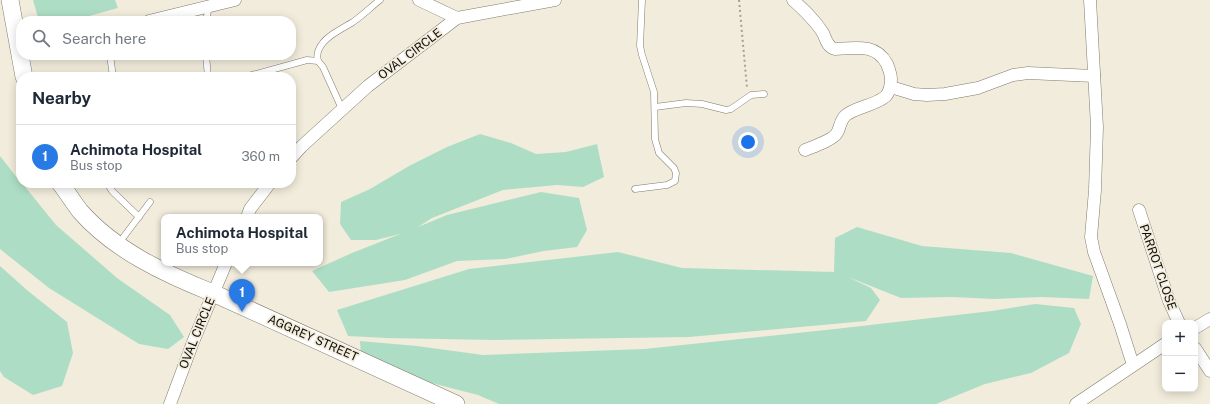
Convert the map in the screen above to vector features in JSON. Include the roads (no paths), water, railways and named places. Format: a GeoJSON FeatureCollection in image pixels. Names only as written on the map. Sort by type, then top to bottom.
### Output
{"type":"FeatureCollection","features":[{"type":"Feature","properties":{"kind":"main road"},"geometry":{"type":"LineString","coordinates":[[10,0],[16,31]]}},
{"type":"Feature","properties":{"kind":"main road"},"geometry":{"type":"LineString","coordinates":[[21,60],[23,72]]}},
{"type":"Feature","properties":{"kind":"main road","name":"AGGREY STREET"},"geometry":{"type":"LineString","coordinates":[[64,188],[80,211],[98,229],[118,245],[143,260],[190,284],[213,293],[456,404]]}},
{"type":"Feature","properties":{"kind":"street"},"geometry":{"type":"LineString","coordinates":[[186,16],[209,6],[235,0]]}},
{"type":"Feature","properties":{"kind":"street"},"geometry":{"type":"LineString","coordinates":[[419,0],[457,18]]}},
{"type":"Feature","properties":{"kind":"street","name":"OVAL CIRCLE"},"geometry":{"type":"LineString","coordinates":[[296,153],[368,86],[457,18],[555,0]]}},
{"type":"Feature","properties":{"kind":"street"},"geometry":{"type":"LineString","coordinates":[[794,0],[812,17],[829,46],[835,49],[862,48],[873,50],[884,59],[891,75],[891,87],[887,95],[880,100],[844,116],[837,133],[833,137],[805,150]]}},
{"type":"Feature","properties":{"kind":"street"},"geometry":{"type":"LineString","coordinates":[[1090,0],[1097,127],[1091,237],[1094,252],[1133,365]]}},
{"type":"Feature","properties":{"kind":"street"},"geometry":{"type":"LineString","coordinates":[[891,87],[914,94],[927,95],[945,94],[978,88],[1013,75],[1028,73],[1094,76]]}},
{"type":"Feature","properties":{"kind":"street"},"geometry":{"type":"LineString","coordinates":[[248,214],[250,209],[266,188]]}},
{"type":"Feature","properties":{"kind":"street","name":"PARROT CLOSE"},"geometry":{"type":"LineString","coordinates":[[1139,210],[1169,300],[1178,320]]}},
{"type":"Feature","properties":{"kind":"street","name":"OVAL CIRCLE"},"geometry":{"type":"LineString","coordinates":[[170,404],[179,376],[225,266]]}},
{"type":"Feature","properties":{"kind":"street"},"geometry":{"type":"LineString","coordinates":[[1198,326],[1210,320]]}},
{"type":"Feature","properties":{"kind":"street"},"geometry":{"type":"LineString","coordinates":[[1076,404],[1162,346]]}},
{"type":"Feature","properties":{"kind":"street"},"geometry":{"type":"LineString","coordinates":[[1198,353],[1210,371]]}},
{"type":"Feature","properties":{"kind":"lane"},"geometry":{"type":"LineString","coordinates":[[342,109],[323,68],[318,61],[317,55],[319,49],[325,41],[353,22],[380,0]]}},
{"type":"Feature","properties":{"kind":"lane"},"geometry":{"type":"LineString","coordinates":[[635,189],[667,184],[676,178],[674,168],[659,153],[655,139],[654,92],[640,46],[642,0]]}},
{"type":"Feature","properties":{"kind":"lane"},"geometry":{"type":"LineString","coordinates":[[207,16],[209,6]]}},
{"type":"Feature","properties":{"kind":"lane"},"geometry":{"type":"LineString","coordinates":[[111,60],[112,72]]}},
{"type":"Feature","properties":{"kind":"lane"},"geometry":{"type":"LineString","coordinates":[[206,60],[208,72]]}},
{"type":"Feature","properties":{"kind":"lane"},"geometry":{"type":"LineString","coordinates":[[263,72],[307,60],[318,61]]}},
{"type":"Feature","properties":{"kind":"lane"},"geometry":{"type":"LineString","coordinates":[[655,107],[686,103],[702,104],[726,110],[735,107],[748,96],[754,94],[764,94]]}},
{"type":"Feature","properties":{"kind":"lane"},"geometry":{"type":"LineString","coordinates":[[111,188],[139,217]]}},
{"type":"Feature","properties":{"kind":"lane"},"geometry":{"type":"LineString","coordinates":[[118,245],[150,202]]}},
{"type":"Feature","properties":{"kind":"place","name":"Achimota Hospital"},"geometry":{"type":"Point","coordinates":[242,312]}}]}
